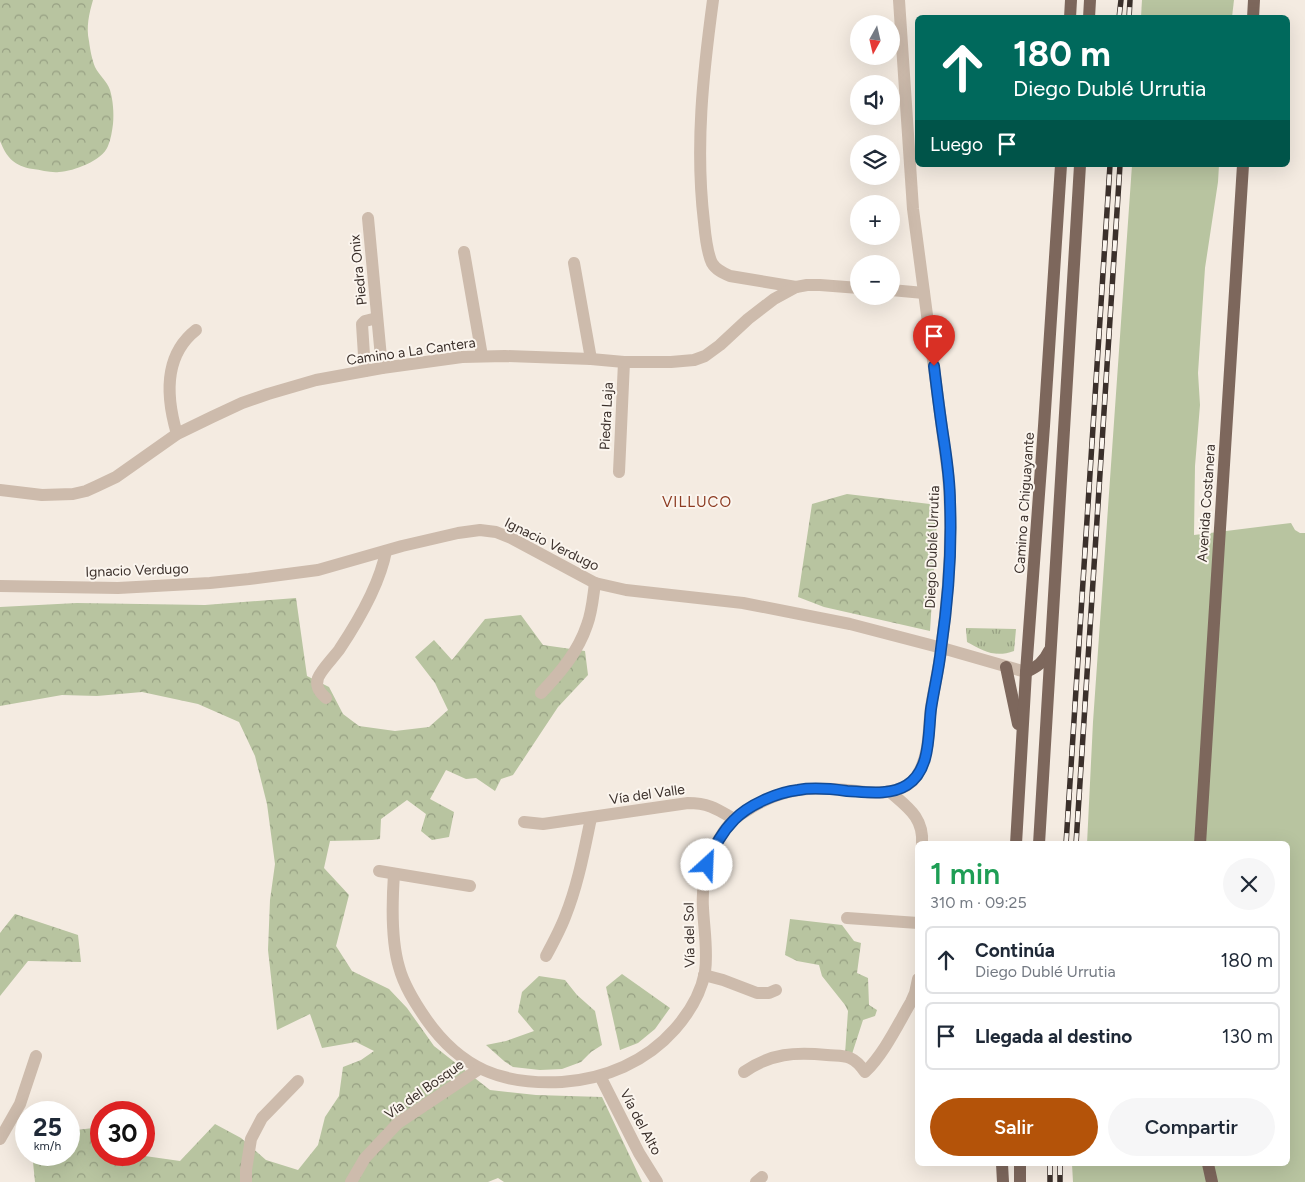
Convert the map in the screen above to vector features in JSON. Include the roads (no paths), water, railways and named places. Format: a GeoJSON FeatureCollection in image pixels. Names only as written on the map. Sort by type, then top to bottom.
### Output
{"type":"FeatureCollection","features":[{"type":"Feature","properties":{"kind":"main road"},"geometry":{"type":"LineString","coordinates":[[1070,15],[1071,0]]}},
{"type":"Feature","properties":{"kind":"main road"},"geometry":{"type":"LineString","coordinates":[[1089,15],[1090,0]]}},
{"type":"Feature","properties":{"kind":"main road"},"geometry":{"type":"LineString","coordinates":[[1253,15],[1254,0]]}},
{"type":"Feature","properties":{"kind":"main road","name":"Camino a Chiguayante"},"geometry":{"type":"LineString","coordinates":[[1016,841],[1061,167]]}},
{"type":"Feature","properties":{"kind":"main road"},"geometry":{"type":"LineString","coordinates":[[1039,841],[1080,167]]}},
{"type":"Feature","properties":{"kind":"main road","name":"Avenida Costanera"},"geometry":{"type":"LineString","coordinates":[[1200,841],[1243,167]]}},
{"type":"Feature","properties":{"kind":"main road"},"geometry":{"type":"LineString","coordinates":[[1026,672],[1038,666],[1051,646]]}},
{"type":"Feature","properties":{"kind":"main road"},"geometry":{"type":"LineString","coordinates":[[1006,667],[1021,751]]}},
{"type":"Feature","properties":{"kind":"main road"},"geometry":{"type":"LineString","coordinates":[[1026,672],[1033,674],[1041,681],[1048,696]]}},
{"type":"Feature","properties":{"kind":"main road"},"geometry":{"type":"LineString","coordinates":[[1002,1166],[1003,1182]]}},
{"type":"Feature","properties":{"kind":"main road"},"geometry":{"type":"LineString","coordinates":[[1020,1166],[1020,1182]]}},
{"type":"Feature","properties":{"kind":"main road"},"geometry":{"type":"LineString","coordinates":[[1208,1166],[1212,1182]]}},
{"type":"Feature","properties":{"kind":"street"},"geometry":{"type":"LineString","coordinates":[[713,0],[702,97],[699,157],[702,206],[710,258],[717,270],[730,276],[796,287]]}},
{"type":"Feature","properties":{"kind":"street","name":"Diego Dublé Urrutia"},"geometry":{"type":"LineString","coordinates":[[899,0],[910,176],[950,489],[948,575],[942,648]]}},
{"type":"Feature","properties":{"kind":"street","name":"Piedra Onix"},"geometry":{"type":"LineString","coordinates":[[368,218],[382,368]]}},
{"type":"Feature","properties":{"kind":"street"},"geometry":{"type":"LineString","coordinates":[[464,252],[482,356]]}},
{"type":"Feature","properties":{"kind":"street"},"geometry":{"type":"LineString","coordinates":[[574,263],[591,359]]}},
{"type":"Feature","properties":{"kind":"street","name":"Camino a La Cantera"},"geometry":{"type":"LineString","coordinates":[[0,490],[51,495],[74,494],[86,490],[116,477],[178,434],[212,417],[242,403],[316,380],[382,368],[462,357],[591,359],[624,362],[694,360],[705,356],[774,299],[796,287],[820,285],[850,287]]}},
{"type":"Feature","properties":{"kind":"street"},"geometry":{"type":"LineString","coordinates":[[900,291],[924,292]]}},
{"type":"Feature","properties":{"kind":"street","name":"Piedra Onix"},"geometry":{"type":"LineString","coordinates":[[365,371],[362,324],[365,321],[377,318]]}},
{"type":"Feature","properties":{"kind":"street"},"geometry":{"type":"LineString","coordinates":[[178,434],[172,414],[170,376],[174,357],[189,336],[196,330]]}},
{"type":"Feature","properties":{"kind":"street","name":"Piedra Laja"},"geometry":{"type":"LineString","coordinates":[[619,472],[624,362]]}},
{"type":"Feature","properties":{"kind":"street","name":"Ignacio Verdugo"},"geometry":{"type":"LineString","coordinates":[[1,583],[118,588],[249,579],[318,570],[402,546],[480,530],[504,534],[596,583],[626,590],[743,603],[850,624],[1026,672]]}},
{"type":"Feature","properties":{"kind":"street"},"geometry":{"type":"LineString","coordinates":[[326,698],[318,690],[318,679],[359,617],[380,573],[386,552]]}},
{"type":"Feature","properties":{"kind":"street"},"geometry":{"type":"LineString","coordinates":[[541,693],[563,669],[582,638],[591,612],[596,583]]}},
{"type":"Feature","properties":{"kind":"street","name":"Vía del Sol"},"geometry":{"type":"LineString","coordinates":[[394,874],[393,915],[400,972],[418,1008],[433,1030],[459,1055],[479,1069],[497,1076],[524,1081],[569,1081],[600,1076],[625,1067],[655,1048],[668,1037],[695,1000],[704,975],[706,954],[703,904],[704,878],[712,852],[734,819],[768,798],[799,789],[876,793],[895,790],[907,785],[918,774],[927,748],[931,710],[942,648]]}},
{"type":"Feature","properties":{"kind":"street"},"geometry":{"type":"LineString","coordinates":[[889,791],[917,818],[921,828],[922,841]]}},
{"type":"Feature","properties":{"kind":"street","name":"Vía del Valle"},"geometry":{"type":"LineString","coordinates":[[524,822],[543,824],[688,802],[708,805],[734,819]]}},
{"type":"Feature","properties":{"kind":"street"},"geometry":{"type":"LineString","coordinates":[[546,956],[565,917],[573,894],[580,871],[591,818]]}},
{"type":"Feature","properties":{"kind":"street"},"geometry":{"type":"LineString","coordinates":[[379,871],[470,886]]}},
{"type":"Feature","properties":{"kind":"street"},"geometry":{"type":"LineString","coordinates":[[847,918],[915,923]]}},
{"type":"Feature","properties":{"kind":"street"},"geometry":{"type":"LineString","coordinates":[[704,975],[757,993],[769,993],[776,990]]}},
{"type":"Feature","properties":{"kind":"street"},"geometry":{"type":"LineString","coordinates":[[744,1072],[765,1060],[788,1054],[800,1054],[848,1057],[856,1061],[865,1072],[880,1054],[915,993]]}},
{"type":"Feature","properties":{"kind":"street"},"geometry":{"type":"LineString","coordinates":[[0,1139],[20,1104],[36,1056]]}},
{"type":"Feature","properties":{"kind":"street","name":"Vía del Bosque"},"geometry":{"type":"LineString","coordinates":[[351,1182],[365,1158],[398,1123],[479,1069]]}},
{"type":"Feature","properties":{"kind":"street","name":"Vía del Alto"},"geometry":{"type":"LineString","coordinates":[[600,1076],[638,1153],[657,1182]]}},
{"type":"Feature","properties":{"kind":"street"},"geometry":{"type":"LineString","coordinates":[[246,1182],[251,1139],[262,1118],[298,1081]]}},
{"type":"Feature","properties":{"kind":"railway"},"geometry":{"type":"LineString","coordinates":[[1119,15],[1121,0]]}},
{"type":"Feature","properties":{"kind":"railway"},"geometry":{"type":"LineString","coordinates":[[1129,15],[1130,0]]}},
{"type":"Feature","properties":{"kind":"railway"},"geometry":{"type":"LineString","coordinates":[[1066,841],[1110,167]]}},
{"type":"Feature","properties":{"kind":"railway"},"geometry":{"type":"LineString","coordinates":[[1076,841],[1120,167]]}},
{"type":"Feature","properties":{"kind":"railway"},"geometry":{"type":"LineString","coordinates":[[1050,1166],[1050,1182]]}},
{"type":"Feature","properties":{"kind":"railway"},"geometry":{"type":"LineString","coordinates":[[1060,1166],[1060,1182]]}},
{"type":"Feature","properties":{"kind":"district","name":"VILLUCO"},"geometry":{"type":"Point","coordinates":[697,502]}}]}
